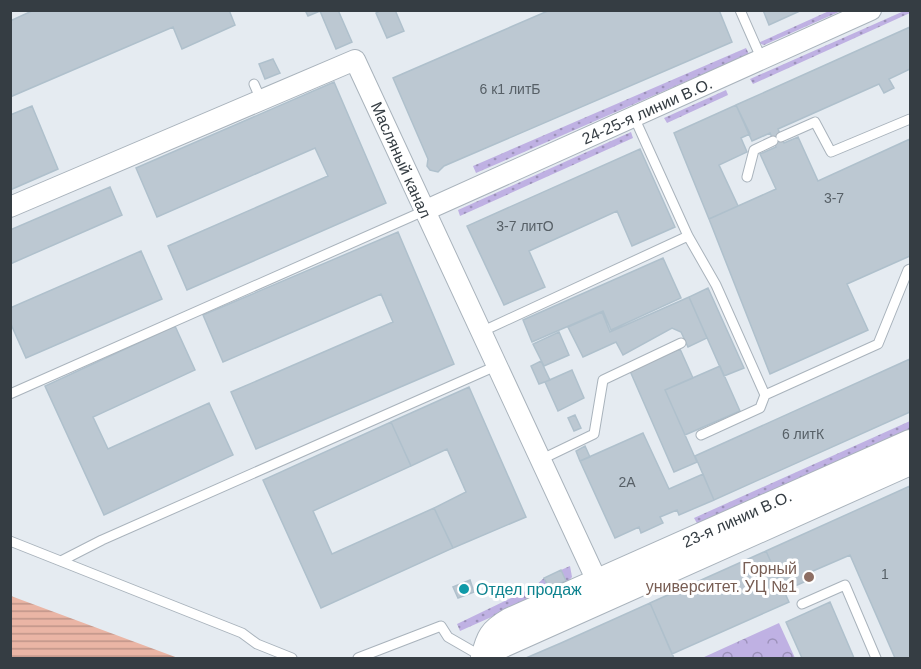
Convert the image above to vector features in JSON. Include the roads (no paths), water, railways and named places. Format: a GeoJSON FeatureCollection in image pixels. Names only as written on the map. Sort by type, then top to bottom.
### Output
{"type":"FeatureCollection","features":[{"type":"Feature","properties":{"kind":"street","name":"24-25-я линии В.О."},"geometry":{"type":"LineString","coordinates":[[424,211],[871,10]]}},
{"type":"Feature","properties":{"kind":"street","name":"Масляный канал"},"geometry":{"type":"LineString","coordinates":[[10,207],[257,92],[355,60],[601,590]]}},
{"type":"Feature","properties":{"kind":"street","name":"23-я линии В.О."},"geometry":{"type":"LineString","coordinates":[[483,658],[488,640],[495,629],[510,620],[601,590],[910,442]]}},
{"type":"Feature","properties":{"kind":"street"},"geometry":{"type":"LineString","coordinates":[[601,590],[910,463]]}},
{"type":"Feature","properties":{"kind":"lane"},"geometry":{"type":"LineString","coordinates":[[740,10],[762,60]]}},
{"type":"Feature","properties":{"kind":"lane"},"geometry":{"type":"LineString","coordinates":[[634,117],[688,236],[717,285],[765,395],[760,408],[701,435]]}},
{"type":"Feature","properties":{"kind":"lane"},"geometry":{"type":"LineString","coordinates":[[747,177],[754,150],[815,122],[831,152],[910,118]]}},
{"type":"Feature","properties":{"kind":"lane"},"geometry":{"type":"LineString","coordinates":[[10,394],[424,211]]}},
{"type":"Feature","properties":{"kind":"lane"},"geometry":{"type":"LineString","coordinates":[[480,332],[688,236]]}},
{"type":"Feature","properties":{"kind":"lane"},"geometry":{"type":"LineString","coordinates":[[765,395],[878,344],[910,268]]}},
{"type":"Feature","properties":{"kind":"lane"},"geometry":{"type":"LineString","coordinates":[[540,460],[594,434],[603,380],[681,343]]}},
{"type":"Feature","properties":{"kind":"lane"},"geometry":{"type":"LineString","coordinates":[[61,561],[102,540],[496,366]]}},
{"type":"Feature","properties":{"kind":"lane"},"geometry":{"type":"LineString","coordinates":[[10,541],[242,633],[257,644],[292,658]]}},
{"type":"Feature","properties":{"kind":"lane"},"geometry":{"type":"LineString","coordinates":[[802,604],[845,585],[876,658]]}},
{"type":"Feature","properties":{"kind":"lane"},"geometry":{"type":"LineString","coordinates":[[358,658],[441,626],[448,637],[483,658]]}},
{"type":"Feature","properties":{"kind":"place","name":"Горный университет. УЦ №1"},"geometry":{"type":"Point","coordinates":[809,577]}},
{"type":"Feature","properties":{"kind":"place","name":"Отдел продаж"},"geometry":{"type":"Point","coordinates":[464,589]}}]}
